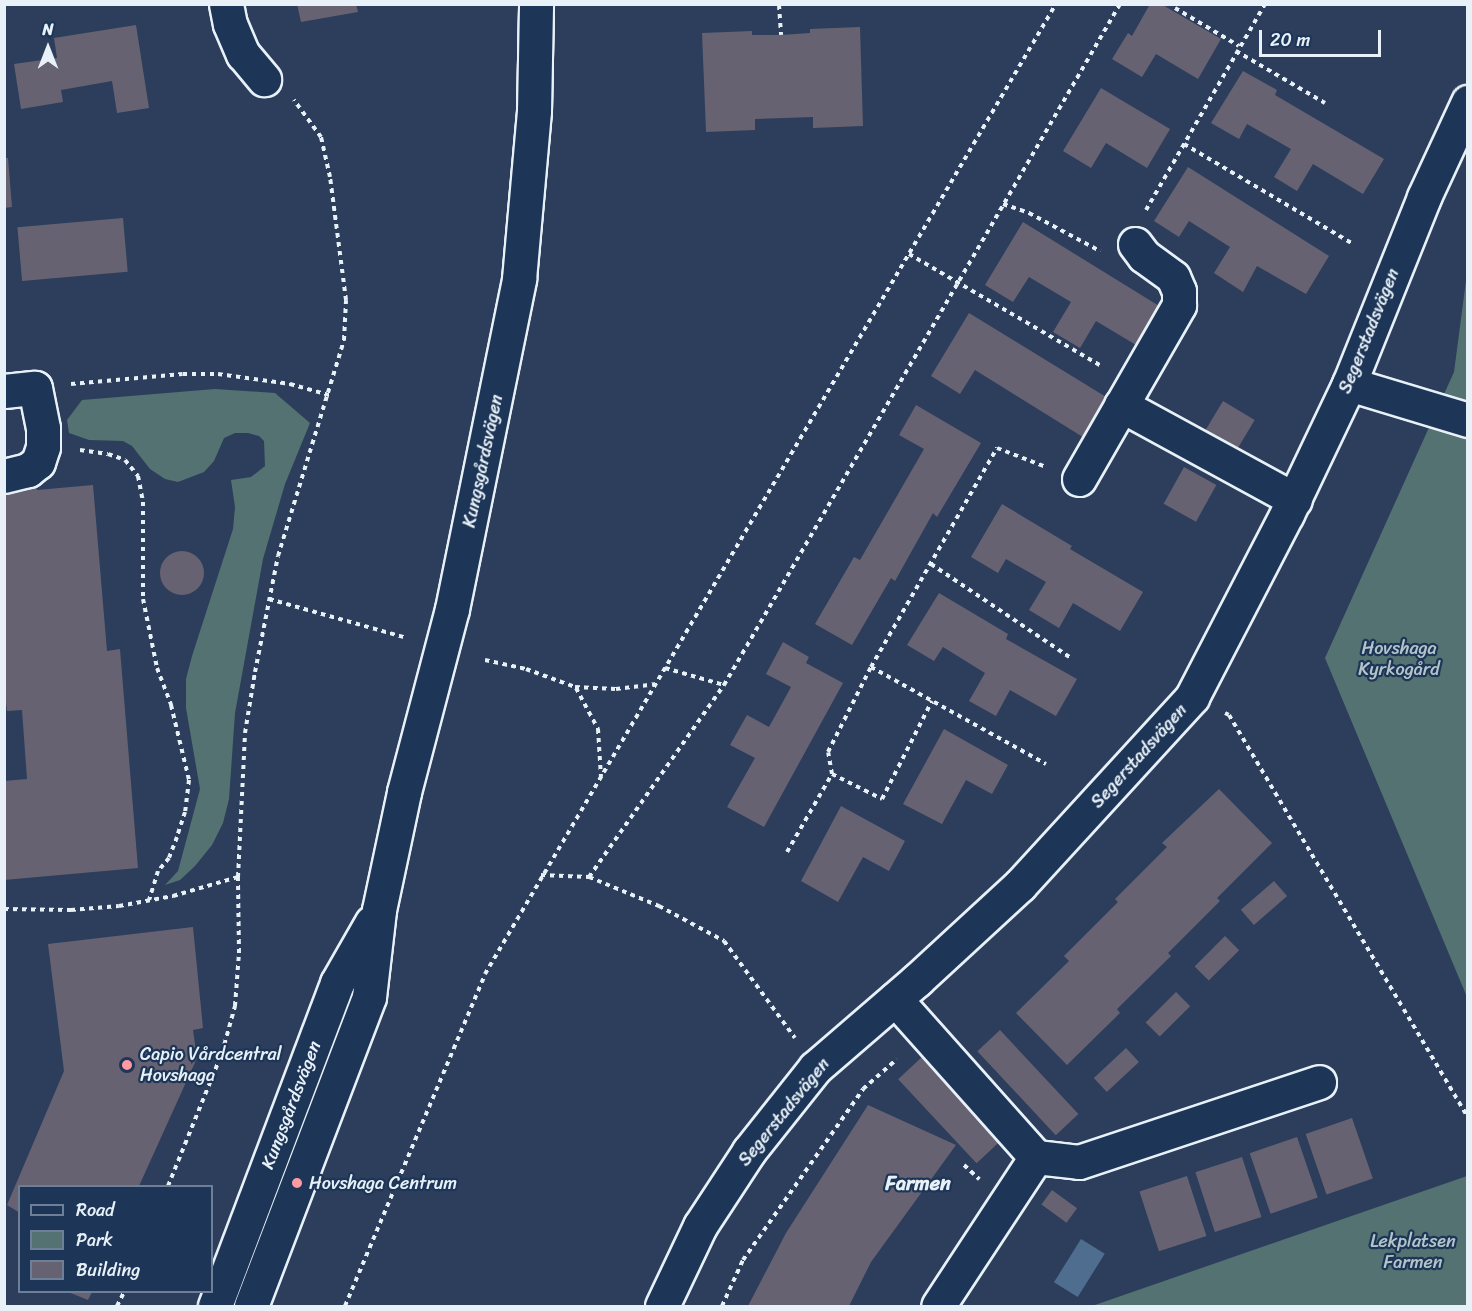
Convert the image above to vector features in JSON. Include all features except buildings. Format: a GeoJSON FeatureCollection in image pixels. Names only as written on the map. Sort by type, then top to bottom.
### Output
{"type":"FeatureCollection","features":[{"type":"Feature","properties":{"kind":"street"},"geometry":{"type":"LineString","coordinates":[[226,4],[230,24],[243,54],[264,79]]}},
{"type":"Feature","properties":{"kind":"street","name":"Kungsgårdsvägen"},"geometry":{"type":"LineString","coordinates":[[251,1306],[369,997],[379,910],[404,792],[452,609],[519,279],[534,111],[536,4]]}},
{"type":"Feature","properties":{"kind":"street","name":"Segerstadsvägen"},"geometry":{"type":"LineString","coordinates":[[663,1306],[700,1226],[749,1151],[815,1068],[895,999],[1020,885],[1192,697],[1294,500],[1349,384],[1424,197],[1467,102]]}},
{"type":"Feature","properties":{"kind":"street"},"geometry":{"type":"LineString","coordinates":[[1079,479],[1179,305],[1179,291],[1173,277],[1144,256],[1135,244]]}},
{"type":"Feature","properties":{"kind":"street"},"geometry":{"type":"LineString","coordinates":[[1349,384],[1467,420]]}},
{"type":"Feature","properties":{"kind":"street"},"geometry":{"type":"LineString","coordinates":[[4,476],[28,470],[39,462],[43,447],[43,428],[20,389]]}},
{"type":"Feature","properties":{"kind":"street"},"geometry":{"type":"LineString","coordinates":[[1127,395],[1294,500]]}},
{"type":"Feature","properties":{"kind":"street","name":"Kungsgårdsvägen"},"geometry":{"type":"LineString","coordinates":[[215,1306],[337,983],[379,910]]}},
{"type":"Feature","properties":{"kind":"street"},"geometry":{"type":"LineString","coordinates":[[895,999],[1036,1156],[1079,1162],[1319,1082]]}},
{"type":"Feature","properties":{"kind":"street"},"geometry":{"type":"LineString","coordinates":[[938,1306],[1036,1156]]}},
{"type":"Feature","properties":{"kind":"path"},"geometry":{"type":"LineString","coordinates":[[345,1306],[485,974],[541,874],[665,669],[1056,4]]}},
{"type":"Feature","properties":{"kind":"path"},"geometry":{"type":"LineString","coordinates":[[589,877],[724,685],[960,284],[1003,204],[1119,4]]}},
{"type":"Feature","properties":{"kind":"path"},"geometry":{"type":"LineString","coordinates":[[1003,204],[1029,213],[1102,252],[1135,244],[1136,227],[1265,4]]}},
{"type":"Feature","properties":{"kind":"path"},"geometry":{"type":"LineString","coordinates":[[779,5],[781,35]]}},
{"type":"Feature","properties":{"kind":"path"},"geometry":{"type":"LineString","coordinates":[[1175,8],[1325,103]]}},
{"type":"Feature","properties":{"kind":"path"},"geometry":{"type":"LineString","coordinates":[[168,1185],[222,1053],[235,1006],[240,953],[238,877],[245,733],[269,599],[290,515],[329,395],[344,340],[346,300],[330,177],[321,137],[297,102],[264,79]]}},
{"type":"Feature","properties":{"kind":"path"},"geometry":{"type":"LineString","coordinates":[[1184,144],[1353,244]]}},
{"type":"Feature","properties":{"kind":"path"},"geometry":{"type":"LineString","coordinates":[[909,254],[960,284],[1127,395]]}},
{"type":"Feature","properties":{"kind":"path"},"geometry":{"type":"LineString","coordinates":[[20,389],[183,374],[218,374],[290,384],[329,395]]}},
{"type":"Feature","properties":{"kind":"path"},"geometry":{"type":"LineString","coordinates":[[43,447],[108,454],[125,460],[138,476],[143,502],[142,568],[147,621],[157,669],[171,705],[189,780],[185,812],[177,837],[169,858],[158,871],[149,900]]}},
{"type":"Feature","properties":{"kind":"path"},"geometry":{"type":"LineString","coordinates":[[787,852],[832,774],[828,752],[871,667],[997,448],[1079,479]]}},
{"type":"Feature","properties":{"kind":"path"},"geometry":{"type":"LineString","coordinates":[[931,564],[1071,658]]}},
{"type":"Feature","properties":{"kind":"path"},"geometry":{"type":"LineString","coordinates":[[269,599],[414,640]]}},
{"type":"Feature","properties":{"kind":"path"},"geometry":{"type":"LineString","coordinates":[[485,660],[526,669],[575,687],[616,690],[656,683]]}},
{"type":"Feature","properties":{"kind":"path"},"geometry":{"type":"LineString","coordinates":[[871,667],[1046,764]]}},
{"type":"Feature","properties":{"kind":"path"},"geometry":{"type":"LineString","coordinates":[[665,669],[724,685]]}},
{"type":"Feature","properties":{"kind":"path"},"geometry":{"type":"LineString","coordinates":[[575,687],[598,729],[601,777]]}},
{"type":"Feature","properties":{"kind":"path"},"geometry":{"type":"LineString","coordinates":[[1192,697],[1229,715],[1467,1118]]}},
{"type":"Feature","properties":{"kind":"path"},"geometry":{"type":"LineString","coordinates":[[832,774],[882,799],[932,701]]}},
{"type":"Feature","properties":{"kind":"path"},"geometry":{"type":"LineString","coordinates":[[541,874],[589,877],[658,906],[724,941],[773,1004],[815,1068]]}},
{"type":"Feature","properties":{"kind":"path"},"geometry":{"type":"LineString","coordinates":[[4,909],[72,910],[149,900],[173,896],[238,877]]}},
{"type":"Feature","properties":{"kind":"path"},"geometry":{"type":"LineString","coordinates":[[722,1306],[743,1260],[863,1089],[926,1035]]}},
{"type":"Feature","properties":{"kind":"green space","name":"Hovshaga Kyrkogård"},"geometry":{"type":"Polygon","coordinates":[[[1467,273],[1467,997],[1325,658],[1454,372],[1467,273]]]}},
{"type":"Feature","properties":{"kind":"green space"},"geometry":{"type":"Polygon","coordinates":[[[215,389],[275,393],[310,423],[285,484],[263,559],[235,713],[229,799],[223,823],[212,845],[195,866],[180,880],[165,885],[178,871],[200,789],[186,708],[186,679],[233,529],[235,507],[231,480],[251,477],[265,466],[264,441],[259,436],[248,433],[235,433],[224,438],[214,461],[204,472],[178,482],[165,479],[150,469],[132,446],[123,441],[89,440],[69,433],[67,420],[82,400],[215,389]]]}},
{"type":"Feature","properties":{"kind":"green space","name":"Lekplatsen Farmen"},"geometry":{"type":"Polygon","coordinates":[[[1467,1176],[1467,1306],[1092,1306],[1467,1176]]]}},
{"type":"Feature","properties":{"kind":"water"},"geometry":{"type":"Polygon","coordinates":[[[1081,1239],[1105,1254],[1078,1297],[1054,1282],[1081,1239]]]}},
{"type":"Feature","properties":{"kind":"place","name":"Capio Vårdcentral Hovshaga"},"geometry":{"type":"Point","coordinates":[127,1065]}},
{"type":"Feature","properties":{"kind":"place","name":"Hovshaga Centrum"},"geometry":{"type":"Point","coordinates":[297,1183]}},
{"type":"Feature","properties":{"kind":"district","name":"Farmen"},"geometry":{"type":"Point","coordinates":[918,1183]}}]}
